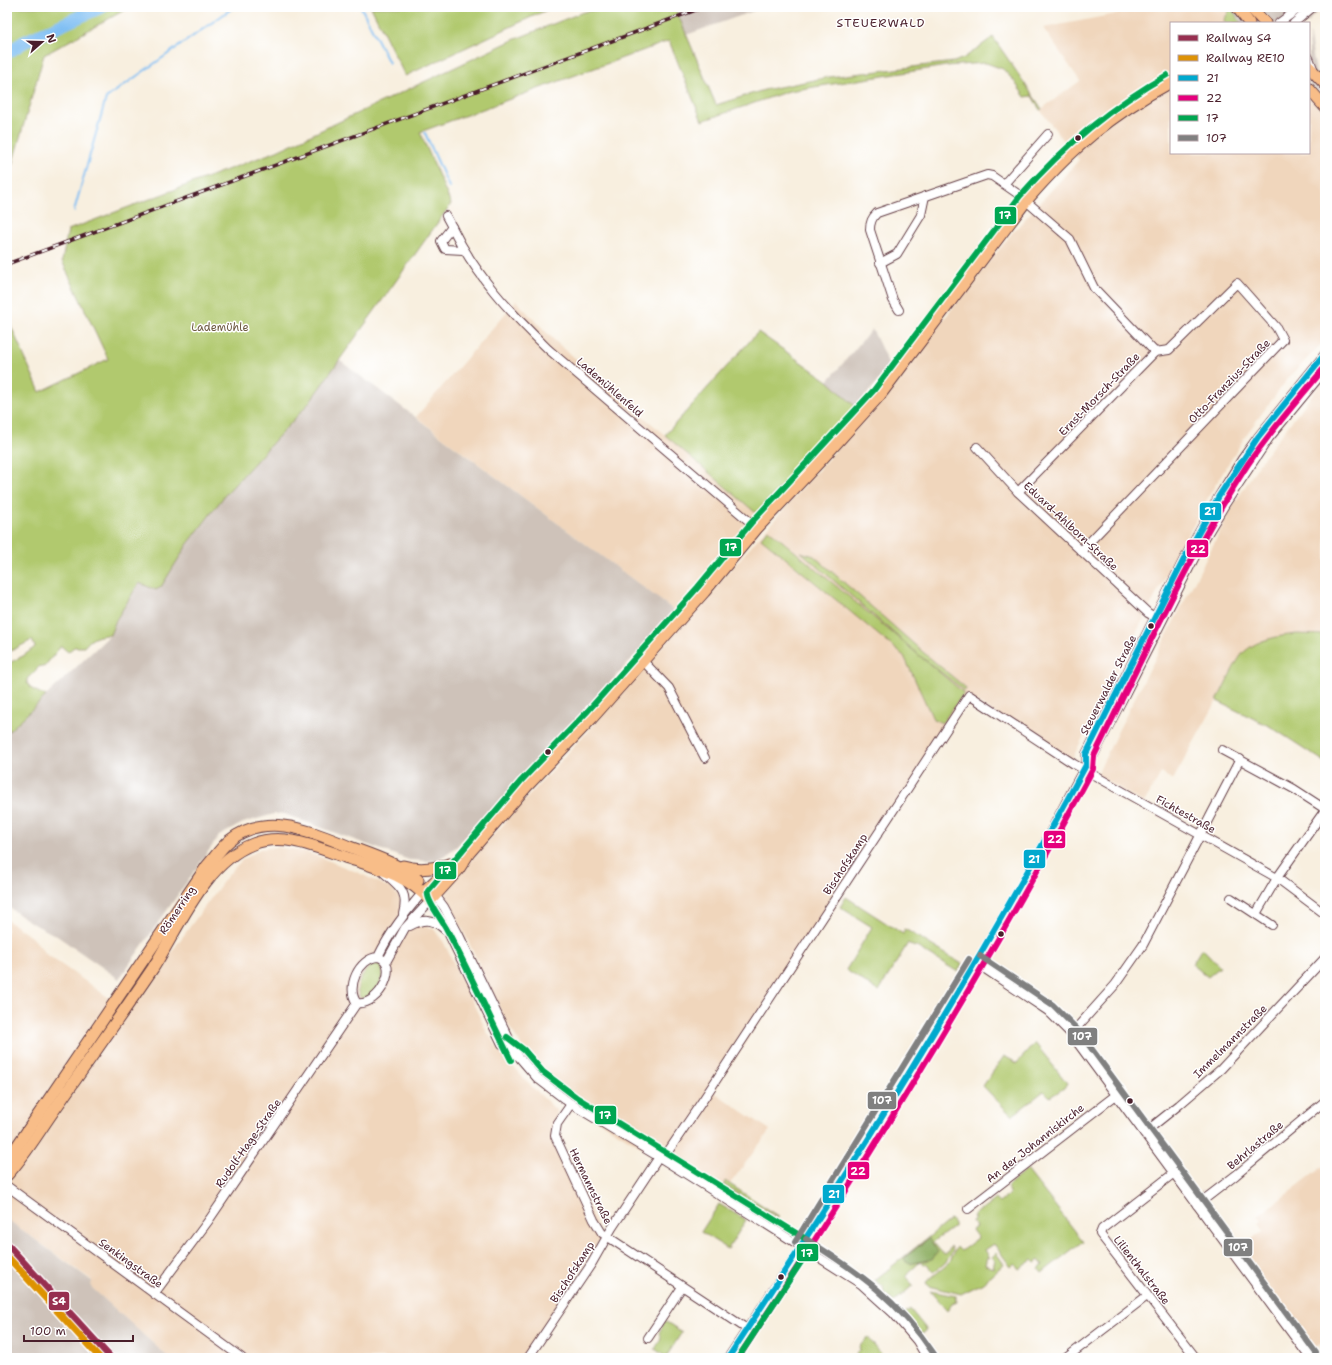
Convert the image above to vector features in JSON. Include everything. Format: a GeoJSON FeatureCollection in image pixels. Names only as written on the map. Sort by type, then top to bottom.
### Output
{"type":"FeatureCollection","features":[{"type":"Feature","properties":{"kind":"main road"},"geometry":{"type":"LineString","coordinates":[[1237,7],[1248,22]]}},
{"type":"Feature","properties":{"kind":"main road"},"geometry":{"type":"LineString","coordinates":[[1250,7],[1264,22]]}},
{"type":"Feature","properties":{"kind":"main road"},"geometry":{"type":"LineString","coordinates":[[1312,70],[1325,84]]}},
{"type":"Feature","properties":{"kind":"main road"},"geometry":{"type":"LineString","coordinates":[[429,894],[458,870],[469,853],[527,786],[575,737],[643,661],[757,528],[822,459],[896,375],[1026,201],[1070,153],[1096,130],[1122,110],[1170,83]]}},
{"type":"Feature","properties":{"kind":"main road"},"geometry":{"type":"LineString","coordinates":[[1310,90],[1325,107]]}},
{"type":"Feature","properties":{"kind":"main road","name":"Römerring"},"geometry":{"type":"LineString","coordinates":[[7,1161],[207,866],[230,841],[240,834],[254,828],[267,825],[282,825],[313,833],[393,863],[415,877],[429,894]]}},
{"type":"Feature","properties":{"kind":"main road","name":"Römerring"},"geometry":{"type":"LineString","coordinates":[[7,1175],[128,1004],[203,888],[217,869],[231,855],[259,842],[288,840],[309,845],[378,868],[403,879],[429,894]]}},
{"type":"Feature","properties":{"kind":"main road"},"geometry":{"type":"LineString","coordinates":[[429,894],[457,862],[469,853]]}},
{"type":"Feature","properties":{"kind":"main road"},"geometry":{"type":"LineString","coordinates":[[393,863],[420,870],[457,862]]}},
{"type":"Feature","properties":{"kind":"street"},"geometry":{"type":"LineString","coordinates":[[1281,22],[1313,7]]}},
{"type":"Feature","properties":{"kind":"street"},"geometry":{"type":"LineString","coordinates":[[1295,22],[1302,11]]}},
{"type":"Feature","properties":{"kind":"street"},"geometry":{"type":"LineString","coordinates":[[1300,22],[1302,11]]}},
{"type":"Feature","properties":{"kind":"street"},"geometry":{"type":"LineString","coordinates":[[1004,184],[1048,134]]}},
{"type":"Feature","properties":{"kind":"street","name":"Ernst-Morsch-Straße"},"geometry":{"type":"LineString","coordinates":[[899,310],[893,300],[870,230],[870,224],[873,218],[877,213],[987,175],[1004,184],[1070,239],[1094,288],[1155,352],[1018,492]]}},
{"type":"Feature","properties":{"kind":"street"},"geometry":{"type":"LineString","coordinates":[[880,263],[897,254],[921,216],[925,196]]}},
{"type":"Feature","properties":{"kind":"street","name":"Lademühlenfeld"},"geometry":{"type":"LineString","coordinates":[[446,216],[463,250],[489,287],[523,325],[757,528]]}},
{"type":"Feature","properties":{"kind":"street"},"geometry":{"type":"LineString","coordinates":[[452,227],[441,242],[445,249],[463,250]]}},
{"type":"Feature","properties":{"kind":"street","name":"Otto-Franzius-Straße"},"geometry":{"type":"LineString","coordinates":[[1081,551],[1283,340],[1276,326],[1237,283],[1169,350],[1155,352]]}},
{"type":"Feature","properties":{"kind":"street","name":"Steuerwalder Straße"},"geometry":{"type":"LineString","coordinates":[[1085,767],[1086,754],[1155,617],[1216,502],[1242,459],[1298,386],[1325,354]]}},
{"type":"Feature","properties":{"kind":"street","name":"Steuerwalder Straße"},"geometry":{"type":"LineString","coordinates":[[728,1358],[802,1246],[976,963],[1032,866],[1085,767],[1093,757],[1202,543],[1230,496],[1269,438],[1325,370]]}},
{"type":"Feature","properties":{"kind":"street","name":"Eduard-Ahlborn-Straße"},"geometry":{"type":"LineString","coordinates":[[977,447],[1018,492],[1148,613],[1155,617]]}},
{"type":"Feature","properties":{"kind":"street"},"geometry":{"type":"LineString","coordinates":[[1155,617],[1163,620]]}},
{"type":"Feature","properties":{"kind":"street"},"geometry":{"type":"LineString","coordinates":[[643,661],[669,688],[705,758]]}},
{"type":"Feature","properties":{"kind":"street","name":"Bischofskamp"},"geometry":{"type":"LineString","coordinates":[[528,1358],[661,1158],[703,1100],[969,695],[1085,767]]}},
{"type":"Feature","properties":{"kind":"street"},"geometry":{"type":"LineString","coordinates":[[1222,750],[1294,789],[1325,810],[1277,878],[1256,914]]}},
{"type":"Feature","properties":{"kind":"street"},"geometry":{"type":"LineString","coordinates":[[1071,1034],[1100,1003],[1130,964],[1153,926],[1240,759]]}},
{"type":"Feature","properties":{"kind":"street","name":"Fichtestraße"},"geometry":{"type":"LineString","coordinates":[[1085,767],[1277,878],[1325,914]]}},
{"type":"Feature","properties":{"kind":"street"},"geometry":{"type":"LineString","coordinates":[[378,868],[404,893],[406,899],[403,915]]}},
{"type":"Feature","properties":{"kind":"street"},"geometry":{"type":"LineString","coordinates":[[378,957],[386,962],[388,967],[386,979],[374,998],[368,1003],[357,1003],[352,997],[352,981],[367,961],[378,957],[387,939],[403,915],[429,894]]}},
{"type":"Feature","properties":{"kind":"street"},"geometry":{"type":"LineString","coordinates":[[386,962],[405,928],[429,894]]}},
{"type":"Feature","properties":{"kind":"street"},"geometry":{"type":"LineString","coordinates":[[429,894],[502,1044],[518,1056],[537,1078],[571,1104],[802,1246],[874,1294],[908,1329],[927,1358]]}},
{"type":"Feature","properties":{"kind":"street"},"geometry":{"type":"LineString","coordinates":[[429,894],[458,933],[518,1056]]}},
{"type":"Feature","properties":{"kind":"street"},"geometry":{"type":"LineString","coordinates":[[1231,898],[1272,925]]}},
{"type":"Feature","properties":{"kind":"street"},"geometry":{"type":"LineString","coordinates":[[405,928],[420,921],[426,920],[435,922],[448,932]]}},
{"type":"Feature","properties":{"kind":"street","name":"Immelmannstraße"},"geometry":{"type":"LineString","coordinates":[[1144,1133],[1221,1068],[1325,958]]}},
{"type":"Feature","properties":{"kind":"street"},"geometry":{"type":"LineString","coordinates":[[976,963],[1048,1011],[1071,1034],[1310,1358]]}},
{"type":"Feature","properties":{"kind":"street","name":"Rudolf-Hage-Straße"},"geometry":{"type":"LineString","coordinates":[[154,1294],[218,1208],[357,1003]]}},
{"type":"Feature","properties":{"kind":"street","name":"An der Johanniskirche"},"geometry":{"type":"LineString","coordinates":[[968,1209],[1116,1095]]}},
{"type":"Feature","properties":{"kind":"street","name":"Behrlastraße"},"geometry":{"type":"LineString","coordinates":[[1197,1205],[1236,1175],[1325,1101]]}},
{"type":"Feature","properties":{"kind":"street","name":"Hermannstraße"},"geometry":{"type":"LineString","coordinates":[[571,1104],[557,1124],[555,1136],[600,1232],[747,1329]]}},
{"type":"Feature","properties":{"kind":"street","name":"Lilienthalstraße"},"geometry":{"type":"LineString","coordinates":[[1174,1174],[1100,1232],[1102,1238],[1194,1357]]}},
{"type":"Feature","properties":{"kind":"street","name":"Senkingstraße"},"geometry":{"type":"LineString","coordinates":[[7,1186],[242,1358]]}},
{"type":"Feature","properties":{"kind":"street"},"geometry":{"type":"LineString","coordinates":[[648,1338],[682,1287]]}},
{"type":"Feature","properties":{"kind":"street"},"geometry":{"type":"LineString","coordinates":[[1066,1358],[1147,1296]]}},
{"type":"Feature","properties":{"kind":"shaded area"},"geometry":{"type":"Polygon","coordinates":[[[682,7],[765,7],[686,35],[676,10],[682,7]]]}},
{"type":"Feature","properties":{"kind":"shaded area"},"geometry":{"type":"Polygon","coordinates":[[[1125,7],[1228,7],[1240,22],[1170,22],[1170,154],[1310,154],[1310,96],[1325,113],[1325,340],[1287,380],[1248,432],[1211,492],[1147,612],[1071,761],[967,696],[714,1092],[770,1130],[721,1196],[581,1110],[542,1078],[507,1023],[444,890],[604,713],[882,398],[1012,233],[1079,160],[1040,110],[1080,81],[1043,28],[1116,14],[1125,7]]]}},
{"type":"Feature","properties":{"kind":"shaded area"},"geometry":{"type":"Polygon","coordinates":[[[1228,7],[1323,7],[1311,18],[1309,22],[1240,22],[1228,7]]]}},
{"type":"Feature","properties":{"kind":"shaded area"},"geometry":{"type":"Polygon","coordinates":[[[1310,39],[1323,111],[1310,96],[1310,39]]]}},
{"type":"Feature","properties":{"kind":"shaded area"},"geometry":{"type":"Polygon","coordinates":[[[516,301],[555,341],[756,513],[724,549],[675,611],[416,417],[516,301]]]}},
{"type":"Feature","properties":{"kind":"shaded area"},"geometry":{"type":"Polygon","coordinates":[[[872,329],[890,367],[856,407],[828,381],[872,329]]]}},
{"type":"Feature","properties":{"kind":"shaded area"},"geometry":{"type":"Polygon","coordinates":[[[339,360],[675,611],[593,702],[456,847],[445,855],[436,860],[409,860],[284,814],[274,814],[243,823],[219,836],[119,979],[57,936],[30,922],[7,906],[7,733],[110,635],[116,620],[139,583],[187,545],[225,495],[308,404],[339,360]]]}},
{"type":"Feature","properties":{"kind":"shaded area"},"geometry":{"type":"Polygon","coordinates":[[[1325,378],[1325,635],[1297,634],[1277,637],[1244,652],[1173,780],[1161,773],[1144,803],[1097,775],[1233,506],[1261,461],[1325,378]]]}},
{"type":"Feature","properties":{"kind":"shaded area"},"geometry":{"type":"Polygon","coordinates":[[[276,847],[305,851],[359,873],[392,889],[422,926],[433,928],[443,941],[487,1032],[503,1055],[524,1079],[557,1111],[554,1130],[602,1237],[523,1358],[169,1358],[91,1287],[92,1280],[7,1219],[7,920],[34,939],[46,954],[128,1011],[228,875],[242,860],[260,849],[276,847]]]}},
{"type":"Feature","properties":{"kind":"shaded area"},"geometry":{"type":"Polygon","coordinates":[[[1325,1165],[1325,1341],[1309,1352],[1230,1245],[1236,1241],[1241,1247],[1264,1231],[1259,1223],[1262,1221],[1258,1216],[1325,1165]]]}},
{"type":"Feature","properties":{"kind":"shaded area"},"geometry":{"type":"Polygon","coordinates":[[[7,1219],[92,1281],[91,1287],[169,1358],[7,1358],[7,1219]]]}},
{"type":"Feature","properties":{"kind":"green space"},"geometry":{"type":"Polygon","coordinates":[[[7,7],[130,7],[44,55],[7,182],[7,7]]]}},
{"type":"Feature","properties":{"kind":"green space"},"geometry":{"type":"Polygon","coordinates":[[[371,7],[553,7],[405,76],[371,7]]]}},
{"type":"Feature","properties":{"kind":"green space","name":"Lademühle"},"geometry":{"type":"Polygon","coordinates":[[[614,7],[640,10],[649,7],[682,7],[676,10],[716,105],[764,90],[829,77],[954,62],[964,58],[993,37],[1042,109],[1040,110],[1032,96],[1025,97],[1014,81],[1003,69],[986,63],[946,66],[789,91],[702,121],[669,41],[420,132],[451,204],[308,404],[225,495],[187,545],[161,587],[156,590],[139,583],[116,620],[110,635],[95,638],[89,641],[84,647],[74,647],[68,652],[61,646],[44,667],[40,666],[27,679],[27,683],[32,689],[46,696],[7,733],[7,664],[23,656],[35,647],[32,640],[7,653],[7,317],[40,392],[108,359],[62,261],[68,230],[277,151],[513,40],[583,12],[614,7]]]}},
{"type":"Feature","properties":{"kind":"green space"},"geometry":{"type":"Polygon","coordinates":[[[1231,8],[1240,22],[1225,22],[1224,20],[1231,8]]]}},
{"type":"Feature","properties":{"kind":"green space"},"geometry":{"type":"Polygon","coordinates":[[[758,332],[828,381],[856,407],[756,513],[665,435],[758,332]]]}},
{"type":"Feature","properties":{"kind":"green space"},"geometry":{"type":"Polygon","coordinates":[[[768,529],[964,693],[942,723],[933,719],[904,656],[761,538],[768,529]]]}},
{"type":"Feature","properties":{"kind":"green space"},"geometry":{"type":"Polygon","coordinates":[[[801,552],[814,556],[966,688],[965,691],[920,656],[801,552]]]}},
{"type":"Feature","properties":{"kind":"green space"},"geometry":{"type":"Polygon","coordinates":[[[1297,634],[1325,635],[1325,762],[1271,727],[1217,701],[1244,652],[1262,641],[1297,634]]]}},
{"type":"Feature","properties":{"kind":"green space"},"geometry":{"type":"Polygon","coordinates":[[[846,897],[903,934],[905,929],[962,964],[958,972],[908,943],[879,991],[846,970],[872,927],[840,907],[846,897]]]}},
{"type":"Feature","properties":{"kind":"green space"},"geometry":{"type":"Polygon","coordinates":[[[1202,948],[1220,967],[1208,977],[1192,964],[1202,948]]]}},
{"type":"Feature","properties":{"kind":"green space"},"geometry":{"type":"Polygon","coordinates":[[[377,962],[382,965],[383,970],[378,986],[371,995],[361,998],[358,994],[358,989],[361,978],[368,968],[377,962]]]}},
{"type":"Feature","properties":{"kind":"green space"},"geometry":{"type":"Polygon","coordinates":[[[1035,1043],[1067,1083],[1064,1088],[1050,1097],[1044,1091],[1012,1116],[983,1086],[1004,1056],[1017,1063],[1035,1043]]]}},
{"type":"Feature","properties":{"kind":"green space"},"geometry":{"type":"Polygon","coordinates":[[[1027,1170],[1083,1241],[1042,1273],[1039,1269],[1043,1265],[1039,1260],[1035,1263],[1032,1260],[1019,1269],[1015,1264],[1011,1267],[994,1244],[985,1250],[990,1258],[987,1257],[985,1265],[993,1268],[995,1259],[992,1257],[996,1253],[1004,1264],[983,1283],[961,1294],[928,1286],[926,1282],[949,1263],[957,1247],[961,1251],[978,1238],[972,1230],[976,1227],[972,1221],[975,1219],[973,1216],[995,1199],[999,1203],[1009,1195],[1010,1192],[1007,1186],[1027,1170]]]}},
{"type":"Feature","properties":{"kind":"green space"},"geometry":{"type":"Polygon","coordinates":[[[725,1181],[780,1217],[779,1218],[724,1185],[725,1181]]]}},
{"type":"Feature","properties":{"kind":"green space"},"geometry":{"type":"Polygon","coordinates":[[[723,1186],[787,1226],[787,1228],[722,1188],[723,1186]]]}},
{"type":"Feature","properties":{"kind":"green space"},"geometry":{"type":"Polygon","coordinates":[[[719,1204],[746,1220],[728,1249],[701,1232],[719,1204]]]}},
{"type":"Feature","properties":{"kind":"green space"},"geometry":{"type":"Polygon","coordinates":[[[951,1219],[954,1227],[933,1242],[944,1255],[948,1252],[951,1246],[953,1251],[945,1263],[934,1272],[926,1263],[923,1265],[920,1262],[905,1276],[913,1285],[894,1302],[884,1293],[883,1286],[875,1280],[951,1219]]]}},
{"type":"Feature","properties":{"kind":"green space"},"geometry":{"type":"Polygon","coordinates":[[[929,1238],[938,1252],[932,1259],[910,1264],[906,1262],[904,1258],[929,1238]]]}},
{"type":"Feature","properties":{"kind":"green space"},"geometry":{"type":"Polygon","coordinates":[[[930,1291],[956,1296],[957,1302],[952,1304],[947,1311],[930,1291]]]}},
{"type":"Feature","properties":{"kind":"green space"},"geometry":{"type":"Polygon","coordinates":[[[910,1309],[927,1330],[921,1335],[904,1314],[910,1309]]]}},
{"type":"Feature","properties":{"kind":"green space"},"geometry":{"type":"Polygon","coordinates":[[[665,1321],[682,1332],[666,1357],[655,1349],[661,1339],[659,1333],[665,1321]]]}},
{"type":"Feature","properties":{"kind":"green space"},"geometry":{"type":"Polygon","coordinates":[[[868,1337],[884,1358],[854,1358],[860,1350],[859,1347],[868,1337]]]}},
{"type":"Feature","properties":{"kind":"waterway"},"geometry":{"type":"LineString","coordinates":[[7,53],[24,42],[101,7]]}},
{"type":"Feature","properties":{"kind":"waterway"},"geometry":{"type":"LineString","coordinates":[[74,211],[106,98],[234,7]]}},
{"type":"Feature","properties":{"kind":"waterway"},"geometry":{"type":"LineString","coordinates":[[361,7],[389,63]]}},
{"type":"Feature","properties":{"kind":"waterway"},"geometry":{"type":"LineString","coordinates":[[425,133],[449,187]]}},
{"type":"Feature","properties":{"kind":"railway"},"geometry":{"type":"LineString","coordinates":[[7,264],[704,7]]}},
{"type":"Feature","properties":{"kind":"rail line","name":"S4"},"geometry":{"type":"LineString","coordinates":[[7,1244],[111,1358]]}},
{"type":"Feature","properties":{"kind":"rail line","name":"RE10"},"geometry":{"type":"LineString","coordinates":[[7,1256],[100,1358]]}},
{"type":"Feature","properties":{"kind":"transit line","name":"17"},"geometry":{"type":"LineString","coordinates":[[511,1060],[444,924],[431,904],[428,891],[521,781],[586,713],[698,587],[751,523],[874,390],[1020,196],[1036,178],[1070,145],[1107,114],[1146,87],[1167,75]]}},
{"type":"Feature","properties":{"kind":"transit line","name":"21"},"geometry":{"type":"LineString","coordinates":[[728,1358],[822,1213],[914,1066],[1002,917],[1086,765],[1086,754],[1183,561],[1219,496],[1258,437],[1325,354]]}},
{"type":"Feature","properties":{"kind":"transit line","name":"22"},"geometry":{"type":"LineString","coordinates":[[738,1358],[877,1141],[1010,919],[1093,769],[1094,756],[1148,645],[1186,571],[1226,499],[1266,439],[1325,367]]}},
{"type":"Feature","properties":{"kind":"transit line","name":"107"},"geometry":{"type":"LineString","coordinates":[[980,956],[1053,1005],[1077,1029],[1316,1353]]}},
{"type":"Feature","properties":{"kind":"transit line","name":"107"},"geometry":{"type":"LineString","coordinates":[[795,1242],[969,959]]}},
{"type":"Feature","properties":{"kind":"transit line","name":"17"},"geometry":{"type":"LineString","coordinates":[[507,1037],[524,1050],[543,1072],[576,1097],[809,1241],[809,1250],[738,1358]]}},
{"type":"Feature","properties":{"kind":"transit line","name":"107"},"geometry":{"type":"LineString","coordinates":[[806,1239],[844,1264],[877,1289],[906,1318],[934,1354]]}},
{"type":"Feature","properties":{"kind":"district","name":"STEUERWALD"},"geometry":{"type":"Point","coordinates":[881,23]}}]}
